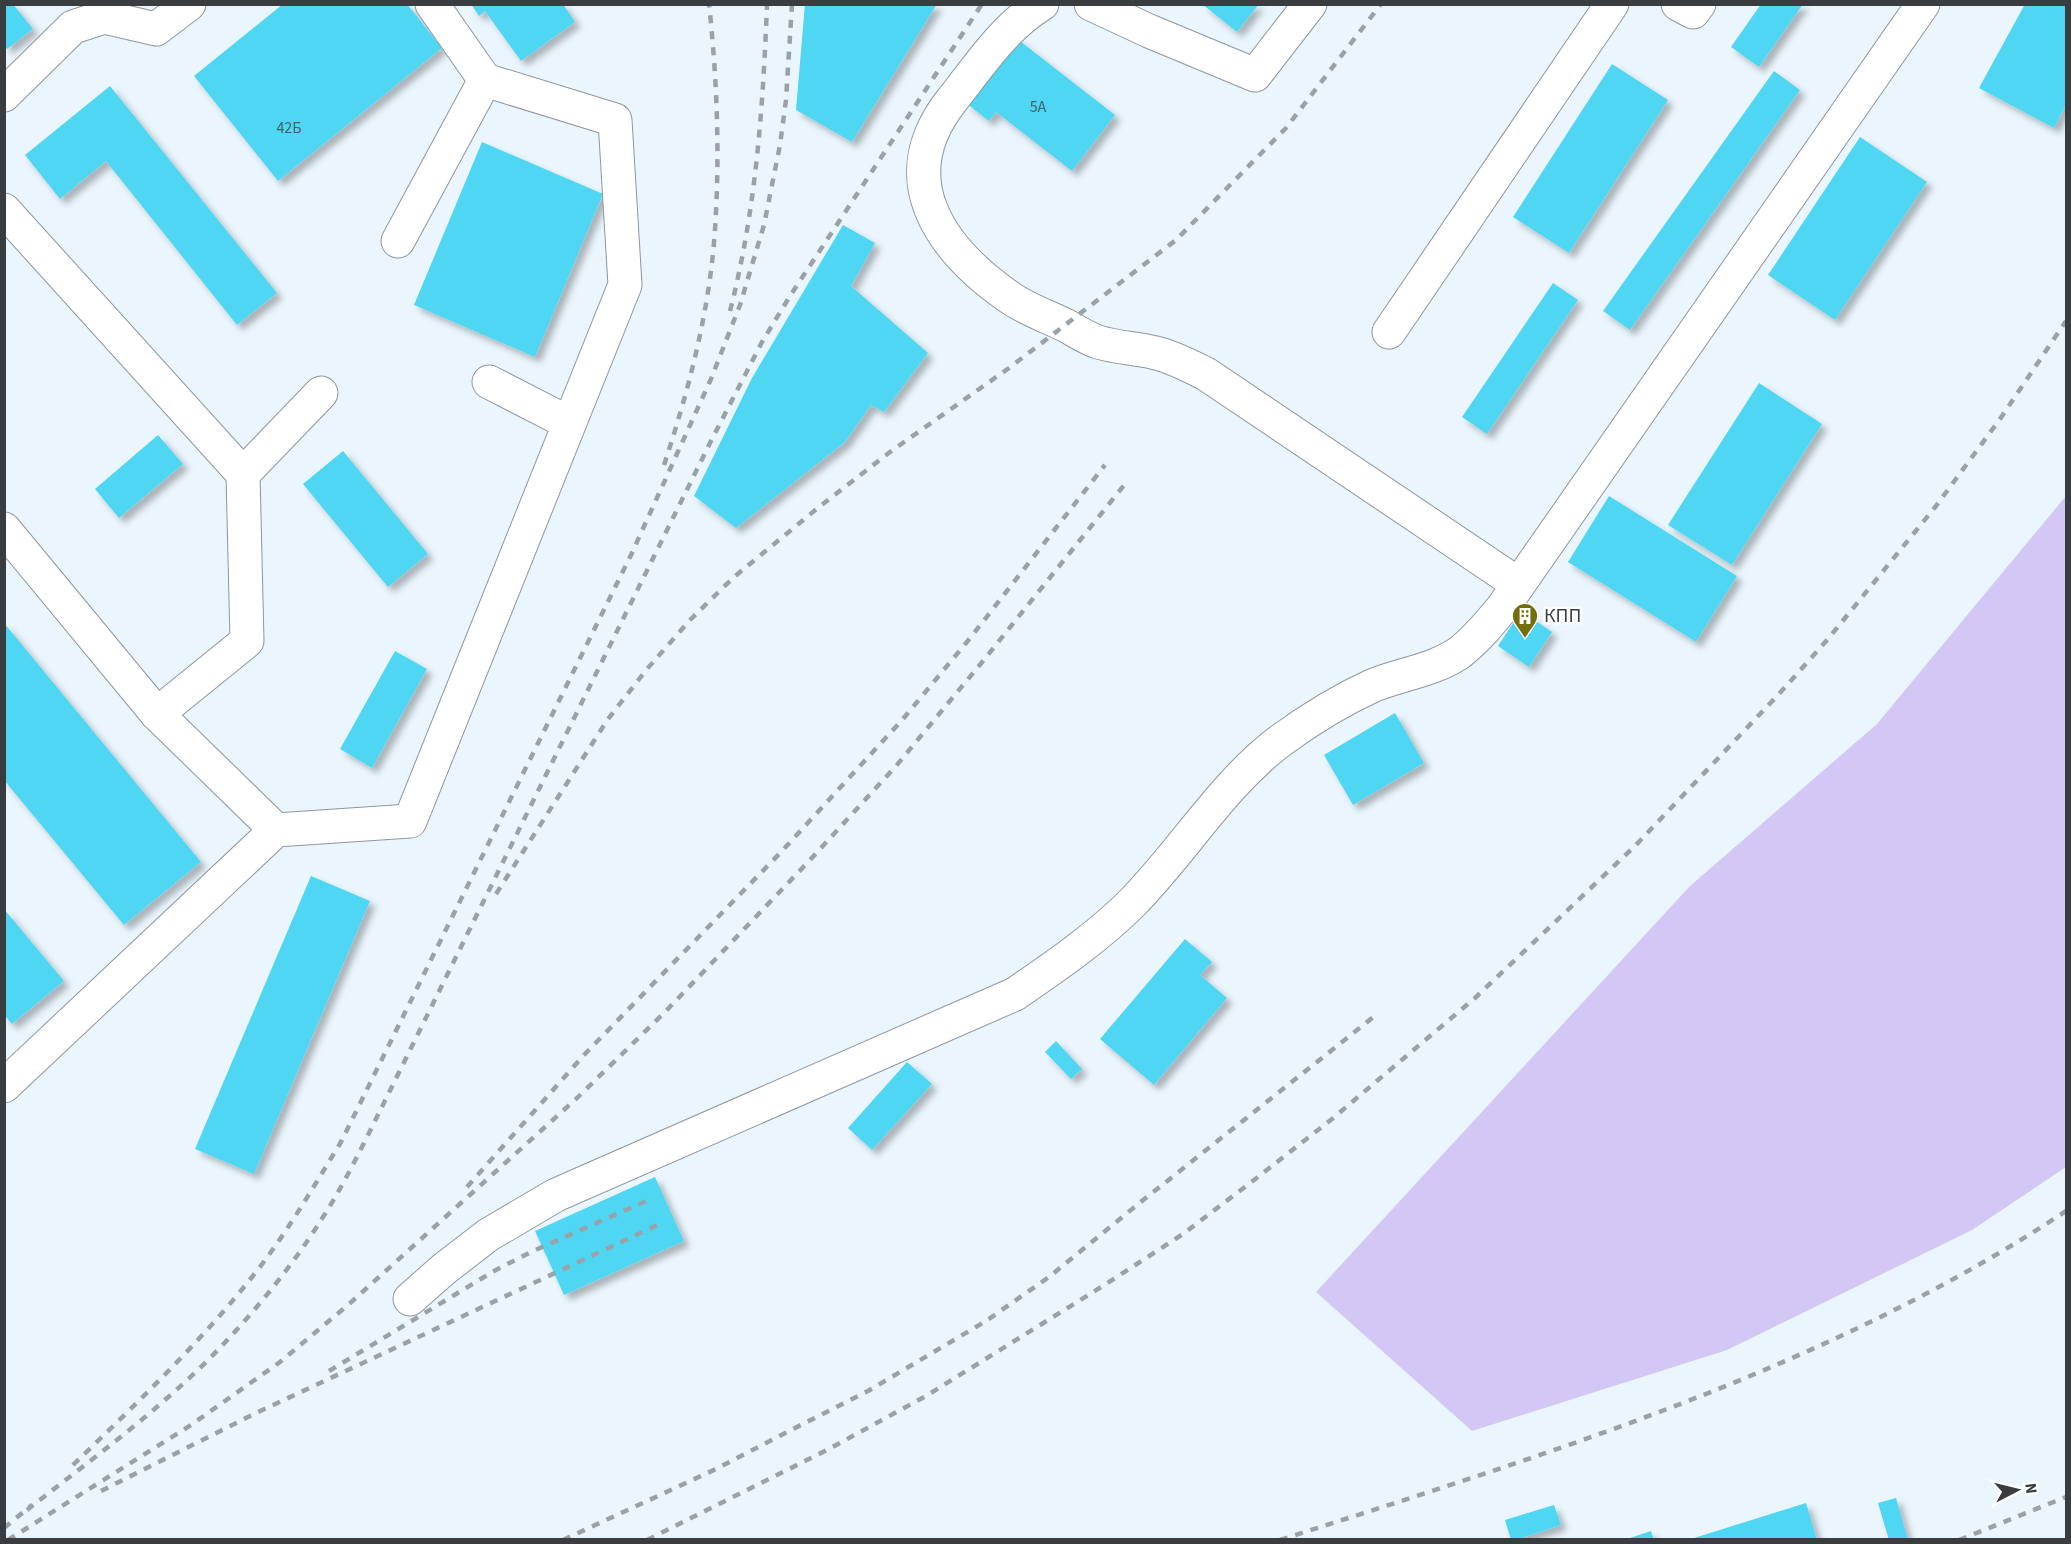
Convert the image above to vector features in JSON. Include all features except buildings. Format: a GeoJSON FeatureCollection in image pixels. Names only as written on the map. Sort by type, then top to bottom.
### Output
{"type":"FeatureCollection","features":[{"type":"Feature","properties":{"kind":"lane"},"geometry":{"type":"LineString","coordinates":[[4,95],[73,27],[104,17],[156,28],[189,4]]}},
{"type":"Feature","properties":{"kind":"lane"},"geometry":{"type":"LineString","coordinates":[[4,1086],[276,830],[410,820],[625,285],[615,120],[485,80],[432,4]]}},
{"type":"Feature","properties":{"kind":"lane"},"geometry":{"type":"LineString","coordinates":[[1042,4],[998,42],[944,110],[930,133],[924,155],[926,196],[932,215],[945,237],[982,275],[1009,297],[1096,342],[1155,352],[1206,374],[1518,584]]}},
{"type":"Feature","properties":{"kind":"lane"},"geometry":{"type":"LineString","coordinates":[[1091,4],[1149,31],[1256,75],[1310,4]]}},
{"type":"Feature","properties":{"kind":"lane"},"geometry":{"type":"LineString","coordinates":[[1389,332],[1612,4]]}},
{"type":"Feature","properties":{"kind":"lane"},"geometry":{"type":"LineString","coordinates":[[1678,4],[1693,12],[1699,4]]}},
{"type":"Feature","properties":{"kind":"lane"},"geometry":{"type":"LineString","coordinates":[[410,1299],[488,1235],[556,1195],[1015,994],[1070,956],[1133,902],[1241,776],[1279,742],[1327,709],[1356,694],[1437,664],[1459,653],[1497,614],[1923,4]]}},
{"type":"Feature","properties":{"kind":"lane"},"geometry":{"type":"LineString","coordinates":[[398,241],[485,80]]}},
{"type":"Feature","properties":{"kind":"lane"},"geometry":{"type":"LineString","coordinates":[[4,210],[243,474],[247,641],[157,714]]}},
{"type":"Feature","properties":{"kind":"lane"},"geometry":{"type":"LineString","coordinates":[[489,382],[569,423]]}},
{"type":"Feature","properties":{"kind":"lane"},"geometry":{"type":"LineString","coordinates":[[243,474],[321,393]]}},
{"type":"Feature","properties":{"kind":"lane"},"geometry":{"type":"LineString","coordinates":[[4,529],[157,714],[276,830]]}},
{"type":"Feature","properties":{"kind":"shaded area"},"geometry":{"type":"Polygon","coordinates":[[[2066,496],[2066,1167],[1972,1230],[1727,1350],[1472,1431],[1316,1292],[1690,886],[1877,724],[2066,496]]]}},
{"type":"Feature","properties":{"kind":"railway"},"geometry":{"type":"LineString","coordinates":[[664,465],[697,348],[708,289],[715,229],[717,201],[716,88],[709,4]]}},
{"type":"Feature","properties":{"kind":"railway"},"geometry":{"type":"LineString","coordinates":[[730,311],[746,235],[757,159],[767,4]]}},
{"type":"Feature","properties":{"kind":"railway"},"geometry":{"type":"LineString","coordinates":[[73,1465],[168,1372],[235,1298],[279,1241],[321,1175],[341,1142],[631,555],[711,379],[740,305],[764,225],[780,145],[786,100],[792,4]]}},
{"type":"Feature","properties":{"kind":"railway"},"geometry":{"type":"LineString","coordinates":[[27,1510],[159,1406],[208,1360],[268,1293],[323,1217],[365,1140],[762,342],[982,4]]}},
{"type":"Feature","properties":{"kind":"railway"},"geometry":{"type":"LineString","coordinates":[[496,894],[608,719],[647,669],[691,619],[734,577],[819,507],[890,452],[1009,368],[1176,240],[1286,128],[1381,4]]}},
{"type":"Feature","properties":{"kind":"railway"},"geometry":{"type":"LineString","coordinates":[[647,1540],[827,1450],[926,1396],[1183,1234],[1332,1119],[1475,998],[1635,846],[1828,639],[1936,506],[2000,419],[2066,321]]}},
{"type":"Feature","properties":{"kind":"railway"},"geometry":{"type":"LineString","coordinates":[[467,1187],[584,1055],[782,851],[903,719],[971,637],[1105,465]]}},
{"type":"Feature","properties":{"kind":"railway"},"geometry":{"type":"LineString","coordinates":[[8,1540],[191,1425],[280,1362],[348,1305],[576,1099],[666,1011],[896,766],[1125,484]]}},
{"type":"Feature","properties":{"kind":"railway"},"geometry":{"type":"LineString","coordinates":[[563,1540],[716,1469],[868,1391],[986,1321],[1049,1277],[1376,1015]]}},
{"type":"Feature","properties":{"kind":"railway"},"geometry":{"type":"LineString","coordinates":[[329,1371],[494,1271],[531,1252],[653,1198]]}},
{"type":"Feature","properties":{"kind":"railway"},"geometry":{"type":"LineString","coordinates":[[1280,1540],[1585,1439],[1784,1362],[1881,1317],[1975,1267],[2066,1211]]}},
{"type":"Feature","properties":{"kind":"railway"},"geometry":{"type":"LineString","coordinates":[[101,1491],[256,1413],[664,1222]]}},
{"type":"Feature","properties":{"kind":"railway"},"geometry":{"type":"LineString","coordinates":[[1959,1540],[2066,1497]]}},
{"type":"Feature","properties":{"kind":"railway"},"geometry":{"type":"LineString","coordinates":[[4,1528],[32,1505]]}},
{"type":"Feature","properties":{"kind":"place","name":"КПП"},"geometry":{"type":"Point","coordinates":[1525,639]}}]}
